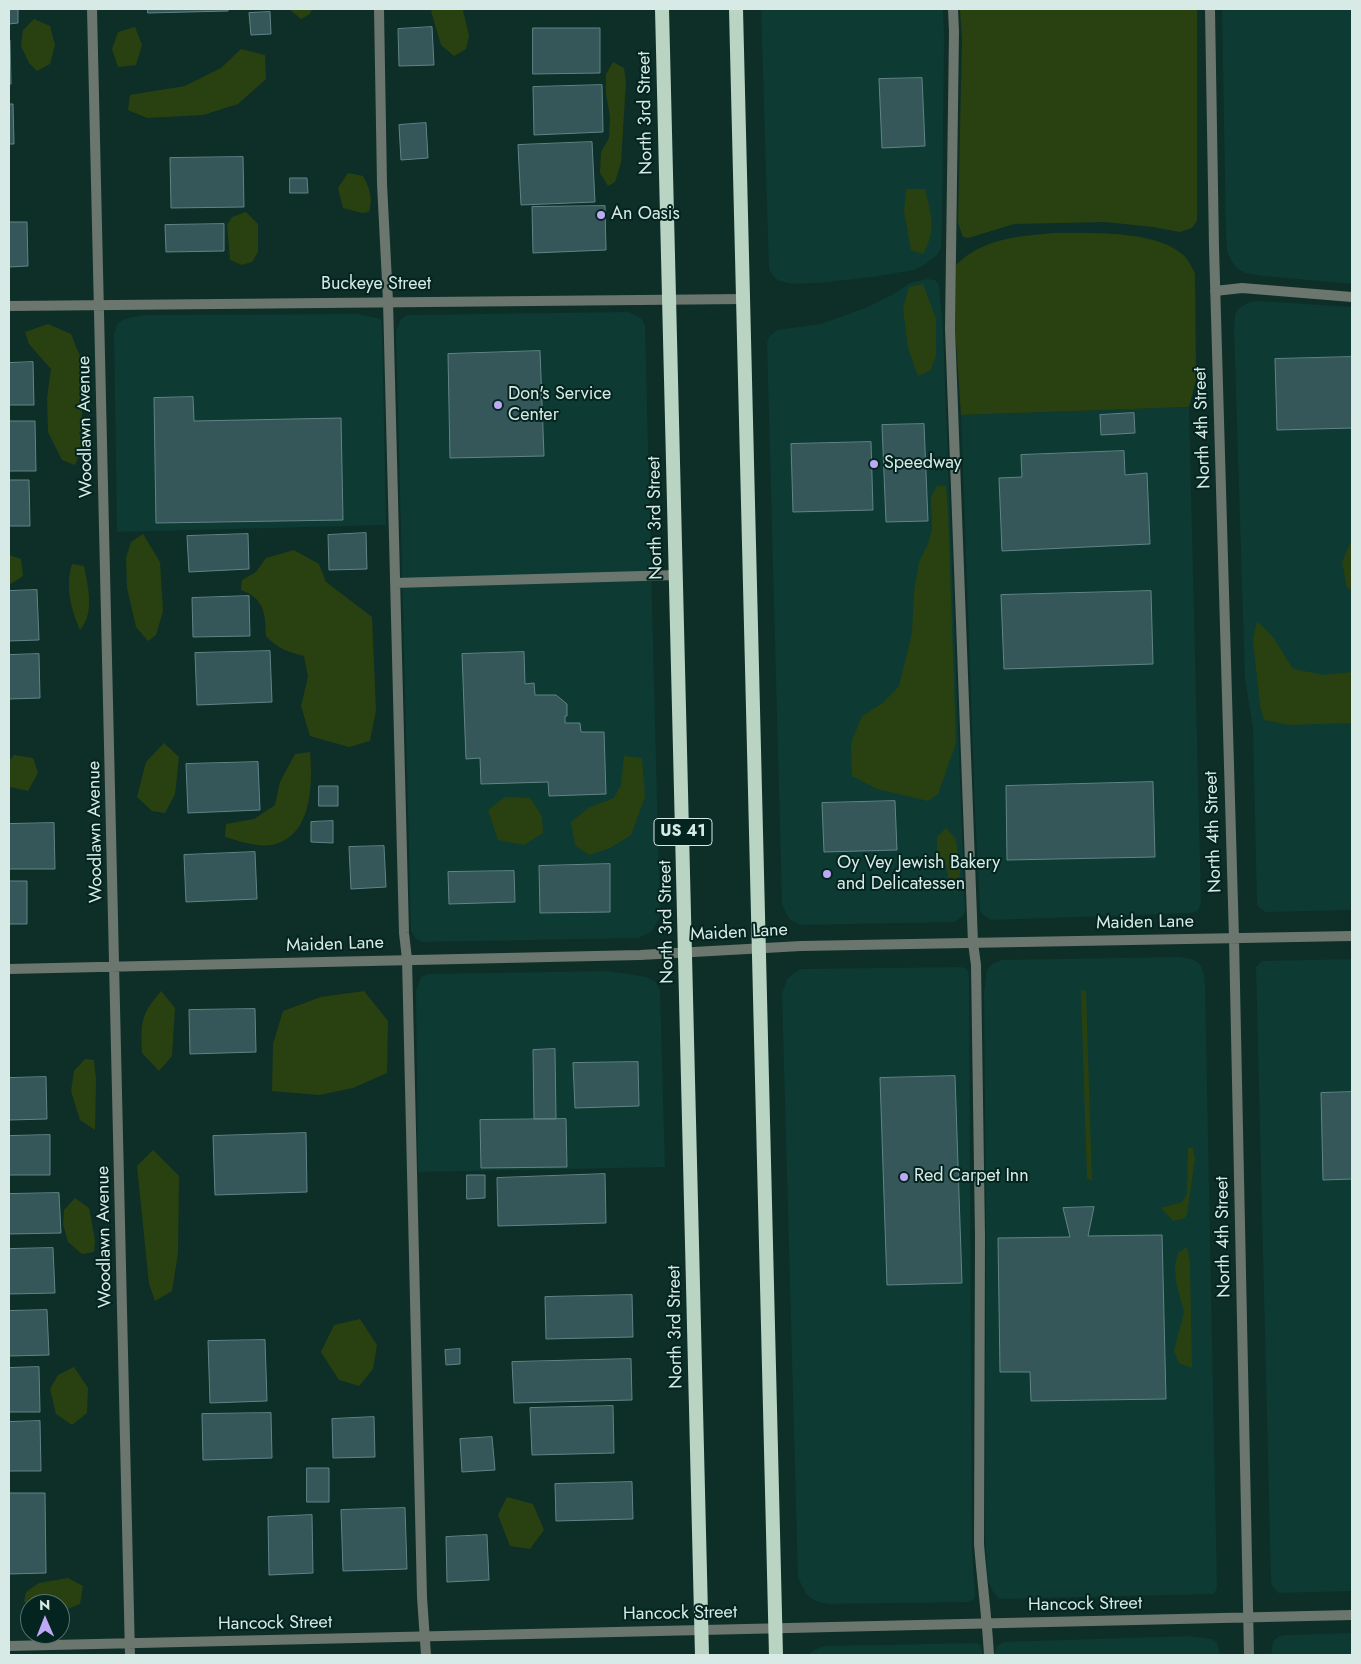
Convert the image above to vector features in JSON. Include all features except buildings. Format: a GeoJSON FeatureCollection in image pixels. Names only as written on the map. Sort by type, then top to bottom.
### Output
{"type":"FeatureCollection","features":[{"type":"Feature","properties":{"kind":"highway","name":"North 3rd Street"},"geometry":{"type":"LineString","coordinates":[[662,9],[702,1655]]}},
{"type":"Feature","properties":{"kind":"highway"},"geometry":{"type":"LineString","coordinates":[[736,9],[776,1655]]}},
{"type":"Feature","properties":{"kind":"street","name":"Woodlawn Avenue"},"geometry":{"type":"LineString","coordinates":[[92,9],[130,1655]]}},
{"type":"Feature","properties":{"kind":"street"},"geometry":{"type":"LineString","coordinates":[[379,9],[382,184],[388,301],[404,933],[407,960],[422,1597],[426,1655]]}},
{"type":"Feature","properties":{"kind":"street"},"geometry":{"type":"LineString","coordinates":[[953,9],[950,328],[973,942],[976,965],[980,1236],[979,1544],[982,1585],[988,1623],[989,1655]]}},
{"type":"Feature","properties":{"kind":"street","name":"North 4th Street"},"geometry":{"type":"LineString","coordinates":[[1210,9],[1215,290],[1234,938],[1249,1655]]}},
{"type":"Feature","properties":{"kind":"street"},"geometry":{"type":"LineString","coordinates":[[1215,290],[1242,288],[1352,297]]}},
{"type":"Feature","properties":{"kind":"street","name":"Buckeye Street"},"geometry":{"type":"LineString","coordinates":[[9,306],[744,299]]}},
{"type":"Feature","properties":{"kind":"street"},"geometry":{"type":"LineString","coordinates":[[395,583],[676,575]]}},
{"type":"Feature","properties":{"kind":"street","name":"Maiden Lane"},"geometry":{"type":"LineString","coordinates":[[9,969],[640,955],[759,948],[973,942],[1352,936]]}},
{"type":"Feature","properties":{"kind":"street","name":"Hancock Street"},"geometry":{"type":"LineString","coordinates":[[9,1646],[1352,1615]]}},
{"type":"Feature","properties":{"kind":"shaded area"},"geometry":{"type":"Polygon","coordinates":[[[761,9],[943,9],[941,248],[937,255],[925,264],[914,270],[873,277],[792,284],[779,281],[769,270],[761,9]]]}},
{"type":"Feature","properties":{"kind":"shaded area"},"geometry":{"type":"Polygon","coordinates":[[[1222,9],[1352,9],[1352,284],[1246,273],[1238,269],[1232,262],[1227,251],[1226,235],[1222,9]]]}},
{"type":"Feature","properties":{"kind":"shaded area"},"geometry":{"type":"Polygon","coordinates":[[[927,279],[935,280],[939,285],[943,330],[965,910],[963,916],[954,922],[801,925],[789,919],[782,904],[767,343],[769,337],[777,330],[821,324],[865,308],[892,295],[910,283],[927,279]]]}},
{"type":"Feature","properties":{"kind":"shaded area"},"geometry":{"type":"Polygon","coordinates":[[[1250,302],[1352,307],[1352,910],[1265,912],[1257,906],[1253,728],[1245,680],[1234,330],[1235,314],[1239,308],[1250,302]]]}},
{"type":"Feature","properties":{"kind":"shaded area"},"geometry":{"type":"Polygon","coordinates":[[[629,312],[641,318],[645,326],[660,917],[652,931],[638,938],[422,942],[415,938],[411,931],[396,331],[401,319],[408,315],[629,312]]]}},
{"type":"Feature","properties":{"kind":"shaded area"},"geometry":{"type":"Polygon","coordinates":[[[357,314],[381,319],[386,525],[117,532],[114,335],[117,324],[124,319],[143,315],[357,314]]]}},
{"type":"Feature","properties":{"kind":"shaded area"},"geometry":{"type":"Polygon","coordinates":[[[1189,407],[1201,903],[1198,911],[1191,913],[991,920],[982,914],[980,910],[961,415],[1189,407]]]}},
{"type":"Feature","properties":{"kind":"shaded area"},"geometry":{"type":"Polygon","coordinates":[[[1178,957],[1192,959],[1200,964],[1205,984],[1217,1589],[1213,1594],[999,1599],[993,1592],[988,1580],[985,1538],[986,1234],[984,992],[987,970],[992,964],[1002,960],[1178,957]]]}},
{"type":"Feature","properties":{"kind":"shaded area"},"geometry":{"type":"Polygon","coordinates":[[[1352,959],[1352,1591],[1279,1593],[1271,1582],[1256,967],[1262,961],[1352,959]]]}},
{"type":"Feature","properties":{"kind":"shaded area"},"geometry":{"type":"Polygon","coordinates":[[[961,967],[967,969],[969,976],[972,1549],[975,1596],[974,1599],[968,1602],[828,1604],[815,1601],[807,1595],[798,1578],[782,994],[787,979],[802,969],[961,967]]]}},
{"type":"Feature","properties":{"kind":"shaded area"},"geometry":{"type":"Polygon","coordinates":[[[608,971],[646,977],[656,982],[660,990],[665,1167],[418,1172],[416,991],[421,977],[428,974],[608,971]]]}},
{"type":"Feature","properties":{"kind":"shaded area"},"geometry":{"type":"Polygon","coordinates":[[[1352,1633],[1352,1655],[1271,1655],[1273,1642],[1279,1636],[1352,1633]]]}},
{"type":"Feature","properties":{"kind":"shaded area"},"geometry":{"type":"Polygon","coordinates":[[[1189,1636],[1211,1639],[1217,1642],[1220,1655],[994,1655],[997,1646],[1003,1642],[1189,1636]]]}},
{"type":"Feature","properties":{"kind":"shaded area"},"geometry":{"type":"Polygon","coordinates":[[[977,1643],[981,1646],[983,1655],[808,1655],[818,1648],[827,1646],[977,1643]]]}},
{"type":"Feature","properties":{"kind":"green space"},"geometry":{"type":"Polygon","coordinates":[[[289,9],[312,9],[310,14],[301,19],[289,9]]]}},
{"type":"Feature","properties":{"kind":"green space"},"geometry":{"type":"Polygon","coordinates":[[[434,9],[463,10],[469,36],[466,49],[454,56],[441,45],[431,11],[434,9]]]}},
{"type":"Feature","properties":{"kind":"green space"},"geometry":{"type":"Polygon","coordinates":[[[960,9],[1197,9],[1197,221],[1192,228],[1180,232],[1105,222],[1014,224],[968,238],[963,237],[958,223],[962,39],[960,9]]]}},
{"type":"Feature","properties":{"kind":"green space"},"geometry":{"type":"Polygon","coordinates":[[[34,19],[50,26],[55,45],[50,64],[37,71],[29,63],[21,46],[23,30],[34,19]]]}},
{"type":"Feature","properties":{"kind":"green space"},"geometry":{"type":"Polygon","coordinates":[[[135,27],[142,45],[136,65],[118,67],[112,49],[118,32],[135,27]]]}},
{"type":"Feature","properties":{"kind":"green space"},"geometry":{"type":"Polygon","coordinates":[[[241,49],[265,55],[266,79],[238,104],[203,115],[147,118],[128,110],[130,95],[185,86],[221,68],[241,49]]]}},
{"type":"Feature","properties":{"kind":"green space"},"geometry":{"type":"Polygon","coordinates":[[[613,62],[624,68],[626,81],[621,163],[615,182],[608,186],[600,173],[601,152],[609,138],[610,117],[606,94],[606,74],[613,62]]]}},
{"type":"Feature","properties":{"kind":"green space"},"geometry":{"type":"Polygon","coordinates":[[[348,173],[363,176],[370,194],[369,212],[362,213],[343,208],[338,188],[348,173]]]}},
{"type":"Feature","properties":{"kind":"green space"},"geometry":{"type":"Polygon","coordinates":[[[906,189],[925,189],[931,214],[931,229],[923,254],[911,250],[904,211],[906,189]]]}},
{"type":"Feature","properties":{"kind":"green space"},"geometry":{"type":"Polygon","coordinates":[[[246,212],[258,224],[258,252],[252,262],[242,265],[230,260],[227,225],[232,217],[246,212]]]}},
{"type":"Feature","properties":{"kind":"green space"},"geometry":{"type":"Polygon","coordinates":[[[1055,233],[1103,233],[1139,237],[1170,246],[1186,258],[1195,274],[1196,380],[1189,407],[961,415],[955,326],[956,265],[978,249],[1002,240],[1055,233]]]}},
{"type":"Feature","properties":{"kind":"green space"},"geometry":{"type":"Polygon","coordinates":[[[923,284],[936,319],[936,356],[930,371],[918,376],[908,348],[903,308],[909,287],[923,284]]]}},
{"type":"Feature","properties":{"kind":"green space"},"geometry":{"type":"Polygon","coordinates":[[[48,324],[71,334],[83,364],[81,450],[75,465],[62,460],[48,432],[47,398],[51,369],[29,344],[25,332],[48,324]]]}},
{"type":"Feature","properties":{"kind":"green space"},"geometry":{"type":"Polygon","coordinates":[[[937,486],[946,486],[948,511],[956,743],[938,794],[928,801],[877,789],[852,776],[851,743],[862,716],[883,703],[899,686],[912,633],[914,592],[919,562],[928,544],[932,529],[931,497],[937,486]]]}},
{"type":"Feature","properties":{"kind":"green space"},"geometry":{"type":"Polygon","coordinates":[[[143,534],[160,562],[163,611],[156,635],[148,641],[136,627],[127,588],[126,558],[131,542],[143,534]]]}},
{"type":"Feature","properties":{"kind":"green space"},"geometry":{"type":"Polygon","coordinates":[[[1350,544],[1352,544],[1352,590],[1347,588],[1342,562],[1350,544]]]}},
{"type":"Feature","properties":{"kind":"green space"},"geometry":{"type":"Polygon","coordinates":[[[294,550],[319,564],[326,582],[372,617],[376,710],[370,741],[349,747],[310,736],[301,706],[308,677],[304,656],[284,649],[266,636],[264,614],[259,602],[241,590],[242,580],[256,572],[266,558],[294,550]]]}},
{"type":"Feature","properties":{"kind":"green space"},"geometry":{"type":"Polygon","coordinates":[[[9,555],[21,559],[23,576],[9,585],[9,555]]]}},
{"type":"Feature","properties":{"kind":"green space"},"geometry":{"type":"Polygon","coordinates":[[[72,564],[84,566],[88,591],[88,616],[80,630],[70,598],[69,581],[72,564]]]}},
{"type":"Feature","properties":{"kind":"green space"},"geometry":{"type":"Polygon","coordinates":[[[1257,621],[1273,637],[1293,669],[1324,675],[1352,672],[1352,723],[1289,725],[1264,720],[1260,705],[1253,640],[1257,621]]]}},
{"type":"Feature","properties":{"kind":"green space"},"geometry":{"type":"Polygon","coordinates":[[[164,743],[179,757],[175,794],[165,813],[152,811],[137,797],[146,762],[164,743]]]}},
{"type":"Feature","properties":{"kind":"green space"},"geometry":{"type":"Polygon","coordinates":[[[310,752],[310,794],[302,821],[295,832],[285,840],[271,845],[242,842],[225,837],[226,824],[254,819],[275,805],[280,782],[295,754],[310,752]]]}},
{"type":"Feature","properties":{"kind":"green space"},"geometry":{"type":"Polygon","coordinates":[[[14,755],[33,758],[38,773],[28,791],[10,787],[9,761],[14,755]]]}},
{"type":"Feature","properties":{"kind":"green space"},"geometry":{"type":"Polygon","coordinates":[[[624,756],[642,758],[645,797],[631,835],[610,848],[589,855],[575,845],[571,822],[590,807],[614,798],[621,785],[624,756]]]}},
{"type":"Feature","properties":{"kind":"green space"},"geometry":{"type":"Polygon","coordinates":[[[505,797],[530,798],[542,816],[543,833],[524,845],[498,840],[488,810],[505,797]]]}},
{"type":"Feature","properties":{"kind":"green space"},"geometry":{"type":"Polygon","coordinates":[[[946,828],[956,839],[960,872],[958,893],[950,889],[946,865],[937,854],[937,837],[946,828]]]}},
{"type":"Feature","properties":{"kind":"green space"},"geometry":{"type":"Polygon","coordinates":[[[161,991],[175,1008],[172,1056],[159,1071],[142,1053],[142,1026],[145,1013],[161,991]]]}},
{"type":"Feature","properties":{"kind":"green space"},"geometry":{"type":"Polygon","coordinates":[[[364,991],[388,1021],[387,1073],[353,1088],[319,1095],[272,1091],[273,1044],[283,1011],[321,997],[364,991]]]}},
{"type":"Feature","properties":{"kind":"green space"},"geometry":{"type":"Polygon","coordinates":[[[1081,991],[1086,991],[1092,1181],[1087,1178],[1081,991]]]}},
{"type":"Feature","properties":{"kind":"green space"},"geometry":{"type":"Polygon","coordinates":[[[85,1059],[94,1060],[96,1079],[95,1130],[80,1120],[71,1091],[74,1071],[85,1059]]]}},
{"type":"Feature","properties":{"kind":"green space"},"geometry":{"type":"Polygon","coordinates":[[[1188,1147],[1193,1148],[1195,1159],[1187,1214],[1185,1218],[1173,1221],[1161,1208],[1182,1202],[1187,1194],[1188,1147]]]}},
{"type":"Feature","properties":{"kind":"green space"},"geometry":{"type":"Polygon","coordinates":[[[153,1150],[179,1176],[178,1253],[172,1291],[155,1301],[149,1284],[137,1166],[153,1150]]]}},
{"type":"Feature","properties":{"kind":"green space"},"geometry":{"type":"Polygon","coordinates":[[[75,1198],[89,1208],[95,1240],[94,1252],[82,1254],[68,1242],[63,1224],[64,1210],[75,1198]]]}},
{"type":"Feature","properties":{"kind":"green space"},"geometry":{"type":"Polygon","coordinates":[[[1187,1247],[1190,1262],[1192,1368],[1179,1363],[1174,1351],[1184,1312],[1176,1282],[1175,1266],[1178,1253],[1187,1247]]]}},
{"type":"Feature","properties":{"kind":"green space"},"geometry":{"type":"Polygon","coordinates":[[[360,1319],[377,1345],[373,1369],[359,1386],[339,1380],[321,1352],[334,1325],[360,1319]]]}},
{"type":"Feature","properties":{"kind":"green space"},"geometry":{"type":"Polygon","coordinates":[[[74,1367],[88,1388],[87,1413],[72,1425],[56,1414],[50,1389],[58,1375],[74,1367]]]}},
{"type":"Feature","properties":{"kind":"green space"},"geometry":{"type":"Polygon","coordinates":[[[507,1497],[533,1504],[544,1530],[530,1549],[510,1546],[498,1515],[507,1497]]]}},
{"type":"Feature","properties":{"kind":"green space"},"geometry":{"type":"Polygon","coordinates":[[[68,1578],[83,1586],[80,1604],[70,1608],[70,1594],[26,1594],[39,1583],[68,1578]]]}},
{"type":"Feature","properties":{"kind":"place","name":"An Oasis"},"geometry":{"type":"Point","coordinates":[601,215]}},
{"type":"Feature","properties":{"kind":"place","name":"Don's Service Center"},"geometry":{"type":"Point","coordinates":[498,405]}},
{"type":"Feature","properties":{"kind":"place","name":"Speedway"},"geometry":{"type":"Point","coordinates":[874,464]}},
{"type":"Feature","properties":{"kind":"place","name":"Oy Vey Jewish Bakery and Delicatessen"},"geometry":{"type":"Point","coordinates":[827,874]}},
{"type":"Feature","properties":{"kind":"place","name":"Red Carpet Inn"},"geometry":{"type":"Point","coordinates":[904,1177]}}]}
